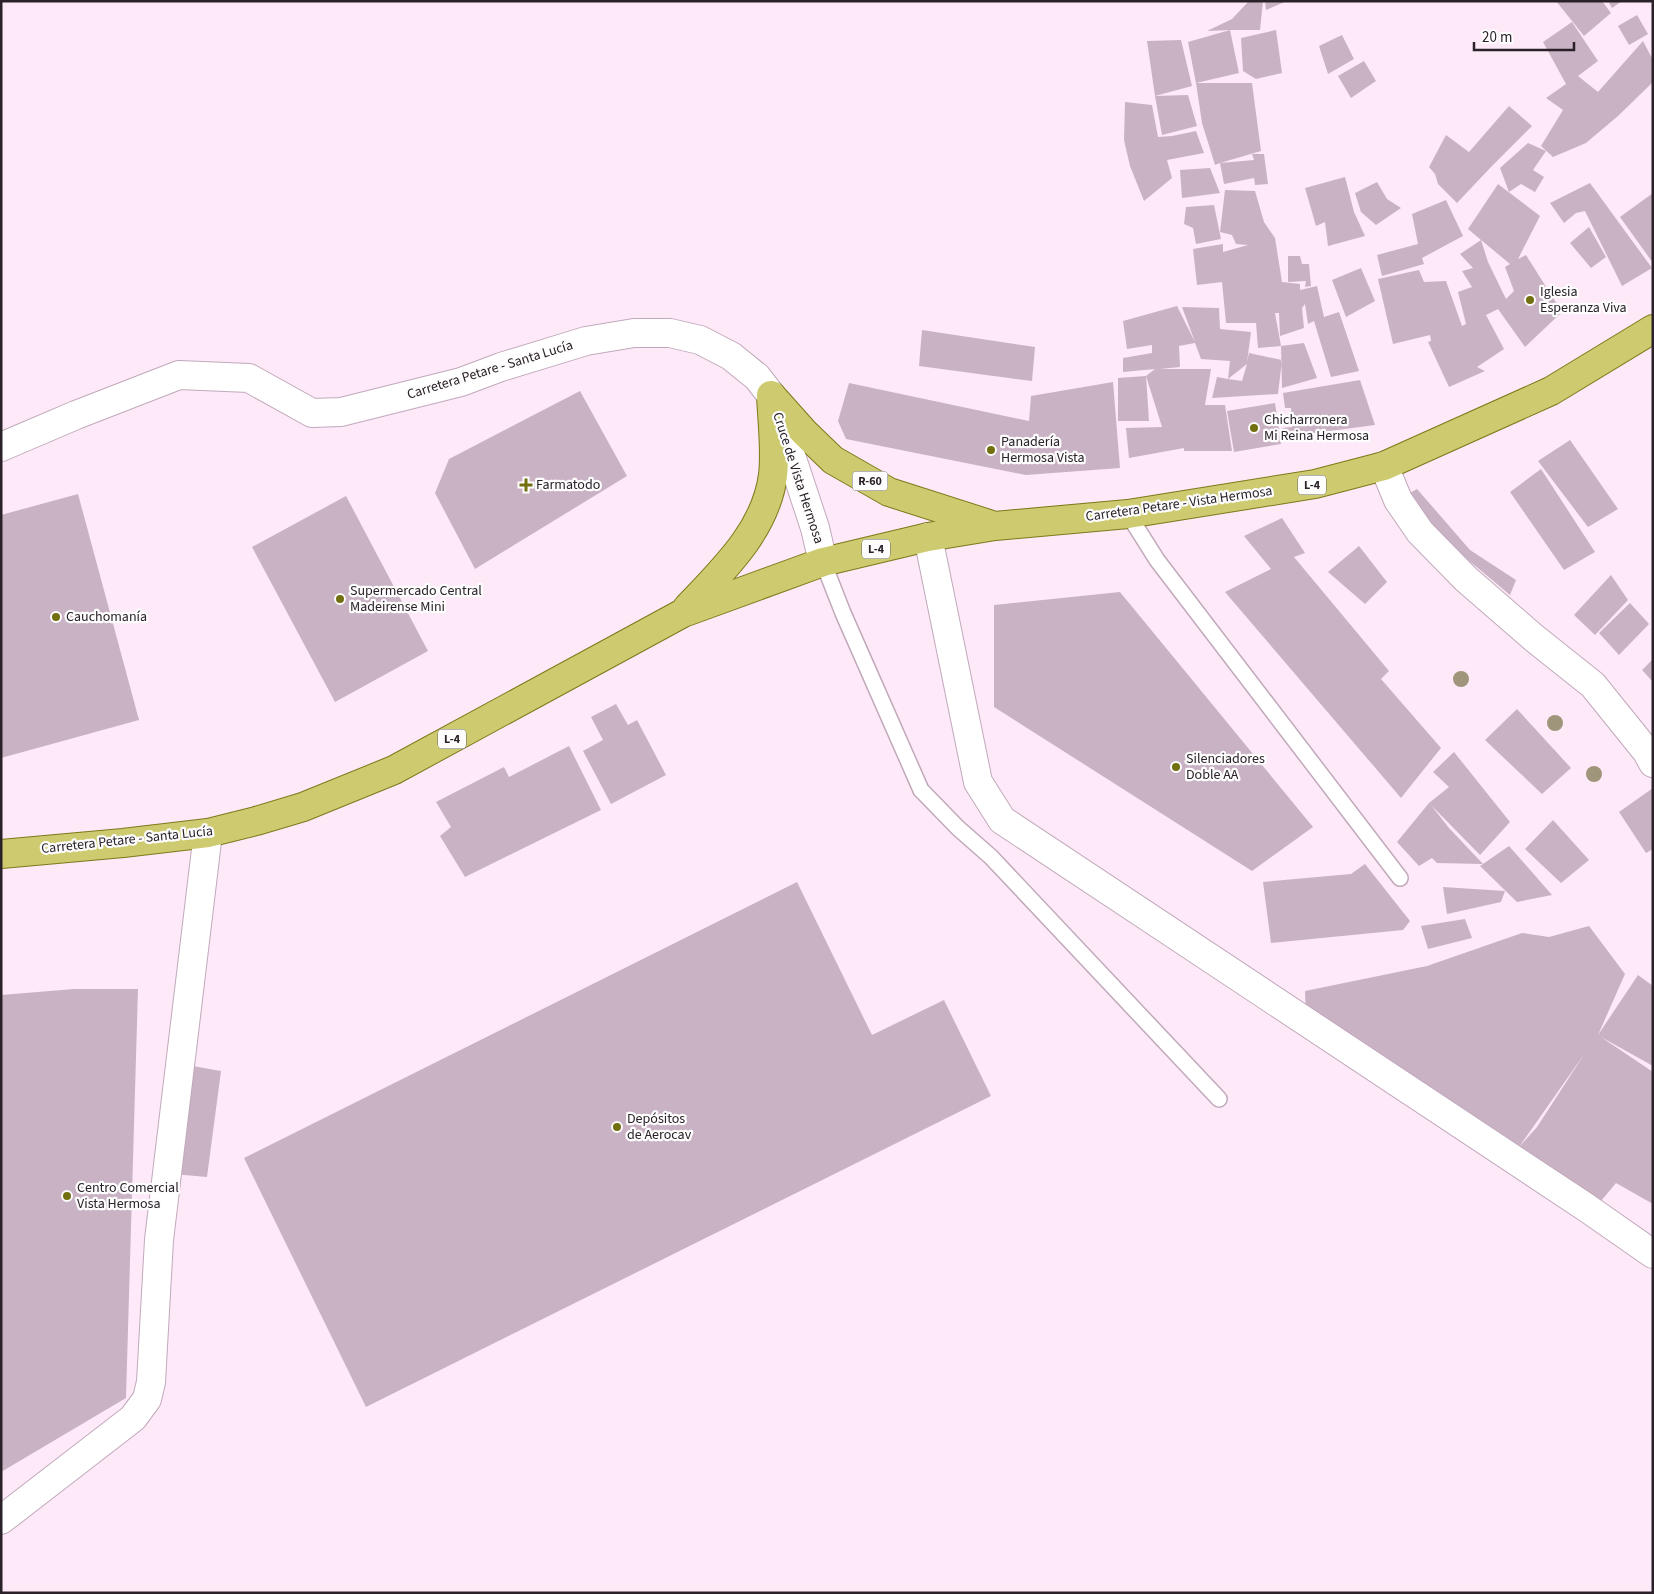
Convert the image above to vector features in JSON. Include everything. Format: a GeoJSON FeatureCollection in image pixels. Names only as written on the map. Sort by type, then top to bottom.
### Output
{"type":"FeatureCollection","features":[{"type":"Feature","properties":{"kind":"main road","name":"Carretera Petare - Vista Hermosa"},"geometry":{"type":"LineString","coordinates":[[683,613],[824,562],[928,537],[995,526],[1128,514],[1315,484],[1384,466],[1551,391],[1653,329]]}},
{"type":"Feature","properties":{"kind":"main road","name":"R-60"},"geometry":{"type":"LineString","coordinates":[[771,395],[804,432],[833,460],[890,492],[995,526]]}},
{"type":"Feature","properties":{"kind":"main road"},"geometry":{"type":"LineString","coordinates":[[683,613],[740,550],[767,501],[773,474],[771,395]]}},
{"type":"Feature","properties":{"kind":"main road","name":"Carretera Petare - Santa Lucía"},"geometry":{"type":"LineString","coordinates":[[1,854],[208,833],[256,822],[303,807],[394,770],[683,613]]}},
{"type":"Feature","properties":{"kind":"street","name":"Carretera Petare - Santa Lucía"},"geometry":{"type":"LineString","coordinates":[[1,447],[76,415],[179,375],[249,378],[312,413],[341,412],[461,382],[501,367],[586,341],[634,333],[670,333],[700,340],[731,356],[757,377],[771,395]]}},
{"type":"Feature","properties":{"kind":"street","name":"Cruce de Vista Hermosa"},"geometry":{"type":"LineString","coordinates":[[771,395],[815,528],[824,562]]}},
{"type":"Feature","properties":{"kind":"street"},"geometry":{"type":"LineString","coordinates":[[1384,466],[1398,500],[1420,532],[1466,579],[1534,638],[1593,685],[1647,752],[1653,763]]}},
{"type":"Feature","properties":{"kind":"street"},"geometry":{"type":"LineString","coordinates":[[928,537],[978,782],[1002,820],[1587,1208],[1653,1254]]}},
{"type":"Feature","properties":{"kind":"street"},"geometry":{"type":"LineString","coordinates":[[1,1520],[134,1418],[147,1399],[151,1382],[158,1240],[208,833]]}},
{"type":"Feature","properties":{"kind":"lane"},"geometry":{"type":"LineString","coordinates":[[1128,514],[1157,560],[1400,878]]}},
{"type":"Feature","properties":{"kind":"lane"},"geometry":{"type":"LineString","coordinates":[[824,562],[843,613],[922,790],[958,828],[991,857],[1219,1099]]}},
{"type":"Feature","properties":{"kind":"building"},"geometry":{"type":"Polygon","coordinates":[[[1249,1],[1263,1],[1260,30],[1207,31],[1232,19],[1249,1]]]}},
{"type":"Feature","properties":{"kind":"building"},"geometry":{"type":"Polygon","coordinates":[[[1265,1],[1287,1],[1266,10],[1265,1]]]}},
{"type":"Feature","properties":{"kind":"building"},"geometry":{"type":"Polygon","coordinates":[[[1556,1],[1602,1],[1611,13],[1584,36],[1556,1]]]}},
{"type":"Feature","properties":{"kind":"building"},"geometry":{"type":"Polygon","coordinates":[[[1608,1],[1622,1],[1612,8],[1608,1]]]}},
{"type":"Feature","properties":{"kind":"building"},"geometry":{"type":"Polygon","coordinates":[[[1637,15],[1648,34],[1629,45],[1618,26],[1637,15]]]}},
{"type":"Feature","properties":{"kind":"building"},"geometry":{"type":"Polygon","coordinates":[[[1572,22],[1598,61],[1578,76],[1598,92],[1643,41],[1653,60],[1653,82],[1618,116],[1586,143],[1553,157],[1541,146],[1563,110],[1546,98],[1566,84],[1543,42],[1572,22]]]}},
{"type":"Feature","properties":{"kind":"building"},"geometry":{"type":"Polygon","coordinates":[[[1230,30],[1239,73],[1196,83],[1188,42],[1230,30]]]}},
{"type":"Feature","properties":{"kind":"building"},"geometry":{"type":"Polygon","coordinates":[[[1276,30],[1282,73],[1256,79],[1243,71],[1241,38],[1276,30]]]}},
{"type":"Feature","properties":{"kind":"building"},"geometry":{"type":"Polygon","coordinates":[[[1342,35],[1354,59],[1328,74],[1319,46],[1342,35]]]}},
{"type":"Feature","properties":{"kind":"building"},"geometry":{"type":"Polygon","coordinates":[[[1181,40],[1192,86],[1155,96],[1147,41],[1181,40]]]}},
{"type":"Feature","properties":{"kind":"building"},"geometry":{"type":"Polygon","coordinates":[[[1364,61],[1376,81],[1351,98],[1338,76],[1364,61]]]}},
{"type":"Feature","properties":{"kind":"building"},"geometry":{"type":"Polygon","coordinates":[[[1196,83],[1252,83],[1261,151],[1215,165],[1202,123],[1196,83]]]}},
{"type":"Feature","properties":{"kind":"building"},"geometry":{"type":"Polygon","coordinates":[[[1188,95],[1197,126],[1162,135],[1155,96],[1188,95]]]}},
{"type":"Feature","properties":{"kind":"building"},"geometry":{"type":"Polygon","coordinates":[[[1125,102],[1152,105],[1158,137],[1196,131],[1204,153],[1167,160],[1172,178],[1144,201],[1130,166],[1124,140],[1125,102]]]}},
{"type":"Feature","properties":{"kind":"building"},"geometry":{"type":"Polygon","coordinates":[[[1509,106],[1532,126],[1457,203],[1438,184],[1435,174],[1429,167],[1446,135],[1469,152],[1509,106]]]}},
{"type":"Feature","properties":{"kind":"building"},"geometry":{"type":"Polygon","coordinates":[[[1528,143],[1546,151],[1533,170],[1544,177],[1535,192],[1521,184],[1509,192],[1500,168],[1528,143]]]}},
{"type":"Feature","properties":{"kind":"building"},"geometry":{"type":"Polygon","coordinates":[[[1252,154],[1264,154],[1268,184],[1255,185],[1254,178],[1224,184],[1220,163],[1254,160],[1252,154]]]}},
{"type":"Feature","properties":{"kind":"building"},"geometry":{"type":"Polygon","coordinates":[[[1210,168],[1220,193],[1182,198],[1180,170],[1210,168]]]}},
{"type":"Feature","properties":{"kind":"building"},"geometry":{"type":"Polygon","coordinates":[[[1345,177],[1354,212],[1365,236],[1328,246],[1325,222],[1316,226],[1305,188],[1345,177]]]}},
{"type":"Feature","properties":{"kind":"building"},"geometry":{"type":"Polygon","coordinates":[[[1377,182],[1387,199],[1401,208],[1376,225],[1361,212],[1355,193],[1377,182]]]}},
{"type":"Feature","properties":{"kind":"building"},"geometry":{"type":"Polygon","coordinates":[[[1590,183],[1652,268],[1622,286],[1585,211],[1576,213],[1564,223],[1550,203],[1590,183]]]}},
{"type":"Feature","properties":{"kind":"building"},"geometry":{"type":"Polygon","coordinates":[[[1498,184],[1540,216],[1518,259],[1526,255],[1562,312],[1525,347],[1498,309],[1486,315],[1504,349],[1477,367],[1485,371],[1449,387],[1428,342],[1431,341],[1430,335],[1393,344],[1378,279],[1419,270],[1424,282],[1446,281],[1462,326],[1466,324],[1458,292],[1472,287],[1462,271],[1473,268],[1460,254],[1481,240],[1468,229],[1498,184]],[[1481,240],[1488,262],[1506,299],[1514,291],[1505,267],[1510,264],[1481,240]]]}},
{"type":"Feature","properties":{"kind":"building"},"geometry":{"type":"Polygon","coordinates":[[[1225,190],[1255,191],[1264,222],[1275,238],[1282,282],[1300,284],[1300,290],[1317,286],[1324,317],[1339,312],[1359,371],[1331,377],[1314,321],[1308,324],[1305,304],[1302,308],[1304,328],[1280,336],[1279,313],[1275,313],[1281,346],[1258,348],[1256,323],[1226,323],[1222,282],[1197,285],[1193,249],[1223,244],[1223,252],[1248,245],[1236,244],[1232,235],[1220,232],[1225,190]]]}},
{"type":"Feature","properties":{"kind":"building"},"geometry":{"type":"Polygon","coordinates":[[[1653,193],[1653,263],[1620,217],[1653,193]]]}},
{"type":"Feature","properties":{"kind":"building"},"geometry":{"type":"Polygon","coordinates":[[[1446,200],[1463,236],[1422,258],[1424,264],[1382,276],[1377,255],[1418,244],[1412,214],[1446,200]]]}},
{"type":"Feature","properties":{"kind":"building"},"geometry":{"type":"Polygon","coordinates":[[[1214,205],[1221,239],[1196,244],[1193,228],[1184,224],[1186,207],[1214,205]]]}},
{"type":"Feature","properties":{"kind":"building"},"geometry":{"type":"Polygon","coordinates":[[[1589,227],[1606,257],[1591,268],[1570,243],[1589,227]]]}},
{"type":"Feature","properties":{"kind":"building"},"geometry":{"type":"Polygon","coordinates":[[[1288,256],[1300,256],[1302,264],[1309,264],[1311,286],[1305,287],[1306,281],[1288,282],[1288,256]]]}},
{"type":"Feature","properties":{"kind":"building"},"geometry":{"type":"Polygon","coordinates":[[[1361,268],[1375,301],[1346,317],[1332,280],[1361,268]]]}},
{"type":"Feature","properties":{"kind":"building"},"geometry":{"type":"Polygon","coordinates":[[[1177,306],[1195,342],[1182,307],[1219,308],[1220,329],[1251,332],[1247,362],[1249,353],[1282,360],[1278,394],[1212,398],[1217,377],[1228,379],[1230,361],[1201,359],[1195,343],[1179,346],[1180,367],[1160,369],[1211,369],[1205,405],[1225,405],[1232,451],[1184,451],[1184,448],[1129,458],[1126,428],[1162,427],[1146,376],[1155,369],[1123,372],[1123,358],[1152,353],[1152,345],[1127,349],[1123,321],[1177,306]],[[1247,364],[1228,379],[1242,381],[1247,364]]]}},
{"type":"Feature","properties":{"kind":"building"},"geometry":{"type":"Polygon","coordinates":[[[922,330],[1035,347],[1032,381],[919,366],[922,330]]]}},
{"type":"Feature","properties":{"kind":"building"},"geometry":{"type":"Polygon","coordinates":[[[1304,343],[1317,378],[1282,388],[1281,346],[1304,343]]]}},
{"type":"Feature","properties":{"kind":"building"},"geometry":{"type":"Polygon","coordinates":[[[1146,376],[1149,421],[1118,421],[1118,378],[1146,376]]]}},
{"type":"Feature","properties":{"kind":"building"},"geometry":{"type":"Polygon","coordinates":[[[1360,380],[1375,425],[1284,437],[1282,428],[1292,427],[1291,408],[1285,408],[1283,393],[1360,380]]]}},
{"type":"Feature","properties":{"kind":"building"},"geometry":{"type":"Polygon","coordinates":[[[1113,382],[1120,468],[1026,475],[846,439],[838,421],[849,383],[1029,421],[1031,396],[1113,382]]]}},
{"type":"Feature","properties":{"kind":"building","name":"Farmatodo"},"geometry":{"type":"Polygon","coordinates":[[[580,391],[627,476],[475,569],[435,493],[449,459],[580,391]]]}},
{"type":"Feature","properties":{"kind":"building","name":"Chicharronera Mi Reina Hermosa"},"geometry":{"type":"Polygon","coordinates":[[[1275,403],[1281,444],[1234,452],[1227,411],[1275,403]]]}},
{"type":"Feature","properties":{"kind":"building"},"geometry":{"type":"Polygon","coordinates":[[[1570,440],[1618,509],[1588,527],[1538,461],[1570,440]]]}},
{"type":"Feature","properties":{"kind":"building"},"geometry":{"type":"Polygon","coordinates":[[[1541,469],[1595,552],[1564,570],[1510,492],[1541,469]]]}},
{"type":"Feature","properties":{"kind":"building"},"geometry":{"type":"Polygon","coordinates":[[[1417,489],[1470,550],[1516,580],[1510,595],[1429,527],[1401,498],[1417,489]]]}},
{"type":"Feature","properties":{"kind":"building","name":"Cauchomanía"},"geometry":{"type":"Polygon","coordinates":[[[78,494],[139,720],[1,758],[1,515],[78,494]]]}},
{"type":"Feature","properties":{"kind":"building","name":"Supermercado Central Madeirense Mini"},"geometry":{"type":"Polygon","coordinates":[[[346,496],[428,651],[335,702],[252,547],[346,496]]]}},
{"type":"Feature","properties":{"kind":"building"},"geometry":{"type":"Polygon","coordinates":[[[1282,518],[1305,553],[1294,557],[1389,671],[1381,679],[1441,748],[1401,798],[1225,592],[1271,569],[1244,536],[1282,518]]]}},
{"type":"Feature","properties":{"kind":"building"},"geometry":{"type":"Polygon","coordinates":[[[1359,546],[1387,582],[1365,604],[1328,572],[1359,546]]]}},
{"type":"Feature","properties":{"kind":"building"},"geometry":{"type":"Polygon","coordinates":[[[1611,575],[1628,600],[1595,635],[1574,615],[1611,575]]]}},
{"type":"Feature","properties":{"kind":"building","name":"Silenciadores Doble AA"},"geometry":{"type":"Polygon","coordinates":[[[1120,592],[1313,827],[1252,871],[994,707],[994,605],[1120,592]]]}},
{"type":"Feature","properties":{"kind":"building"},"geometry":{"type":"Polygon","coordinates":[[[1630,603],[1649,624],[1619,655],[1599,633],[1630,603]]]}},
{"type":"Feature","properties":{"kind":"building"},"geometry":{"type":"Polygon","coordinates":[[[1653,659],[1653,682],[1642,670],[1653,659]]]}},
{"type":"Feature","properties":{"kind":"building"},"geometry":{"type":"Polygon","coordinates":[[[616,704],[628,725],[637,720],[666,775],[611,804],[583,751],[603,740],[591,717],[616,704]]]}},
{"type":"Feature","properties":{"kind":"building"},"geometry":{"type":"Polygon","coordinates":[[[1517,709],[1571,768],[1542,794],[1485,740],[1517,709]]]}},
{"type":"Feature","properties":{"kind":"building"},"geometry":{"type":"Polygon","coordinates":[[[569,746],[601,810],[465,877],[440,836],[451,827],[436,802],[504,767],[509,777],[569,746]]]}},
{"type":"Feature","properties":{"kind":"building"},"geometry":{"type":"Polygon","coordinates":[[[1454,752],[1510,822],[1480,855],[1431,805],[1449,828],[1483,864],[1437,863],[1432,858],[1419,866],[1397,842],[1429,803],[1449,787],[1433,772],[1454,752]]]}},
{"type":"Feature","properties":{"kind":"building"},"geometry":{"type":"Polygon","coordinates":[[[1653,788],[1653,849],[1646,853],[1619,812],[1653,788]]]}},
{"type":"Feature","properties":{"kind":"building"},"geometry":{"type":"Polygon","coordinates":[[[1553,820],[1589,860],[1561,883],[1525,849],[1553,820]]]}},
{"type":"Feature","properties":{"kind":"building"},"geometry":{"type":"Polygon","coordinates":[[[1509,846],[1552,895],[1517,902],[1480,866],[1509,846]]]}},
{"type":"Feature","properties":{"kind":"building"},"geometry":{"type":"Polygon","coordinates":[[[1365,864],[1410,921],[1403,930],[1271,943],[1263,882],[1351,874],[1365,864]]]}},
{"type":"Feature","properties":{"kind":"building","name":"Depósitos de Aerocav"},"geometry":{"type":"Polygon","coordinates":[[[797,882],[872,1035],[944,1000],[991,1096],[366,1407],[244,1158],[797,882]]]}},
{"type":"Feature","properties":{"kind":"building"},"geometry":{"type":"Polygon","coordinates":[[[1443,887],[1505,891],[1501,902],[1447,914],[1443,887]]]}},
{"type":"Feature","properties":{"kind":"building"},"geometry":{"type":"Polygon","coordinates":[[[1465,919],[1472,938],[1428,949],[1421,926],[1465,919]]]}},
{"type":"Feature","properties":{"kind":"building"},"geometry":{"type":"Polygon","coordinates":[[[1589,926],[1625,974],[1598,1035],[1638,975],[1653,986],[1653,1066],[1601,1037],[1653,1072],[1653,1204],[1616,1183],[1596,1207],[1306,1014],[1305,991],[1427,966],[1522,933],[1549,937],[1589,926]],[[1585,1053],[1519,1147],[1537,1127],[1585,1053]]]}},
{"type":"Feature","properties":{"kind":"building","name":"Centro Comercial Vista Hermosa"},"geometry":{"type":"Polygon","coordinates":[[[74,989],[138,989],[126,1398],[1,1472],[1,995],[74,989]]]}},
{"type":"Feature","properties":{"kind":"building"},"geometry":{"type":"Polygon","coordinates":[[[187,1065],[221,1071],[207,1177],[173,1174],[187,1065]]]}},
{"type":"Feature","properties":{"kind":"place","name":"Iglesia Esperanza Viva"},"geometry":{"type":"Point","coordinates":[1530,300]}},
{"type":"Feature","properties":{"kind":"place","name":"Chicharronera Mi Reina Hermosa"},"geometry":{"type":"Point","coordinates":[1254,428]}},
{"type":"Feature","properties":{"kind":"place","name":"Panadería Hermosa Vista"},"geometry":{"type":"Point","coordinates":[991,450]}},
{"type":"Feature","properties":{"kind":"place","name":"Farmatodo"},"geometry":{"type":"Point","coordinates":[526,485]}},
{"type":"Feature","properties":{"kind":"place","name":"Supermercado Central Madeirense Mini"},"geometry":{"type":"Point","coordinates":[340,599]}},
{"type":"Feature","properties":{"kind":"place","name":"Cauchomanía"},"geometry":{"type":"Point","coordinates":[56,617]}},
{"type":"Feature","properties":{"kind":"place","name":"Silenciadores Doble AA"},"geometry":{"type":"Point","coordinates":[1176,767]}},
{"type":"Feature","properties":{"kind":"place","name":"Depósitos de Aerocav"},"geometry":{"type":"Point","coordinates":[617,1127]}},
{"type":"Feature","properties":{"kind":"place","name":"Centro Comercial Vista Hermosa"},"geometry":{"type":"Point","coordinates":[67,1196]}}]}
